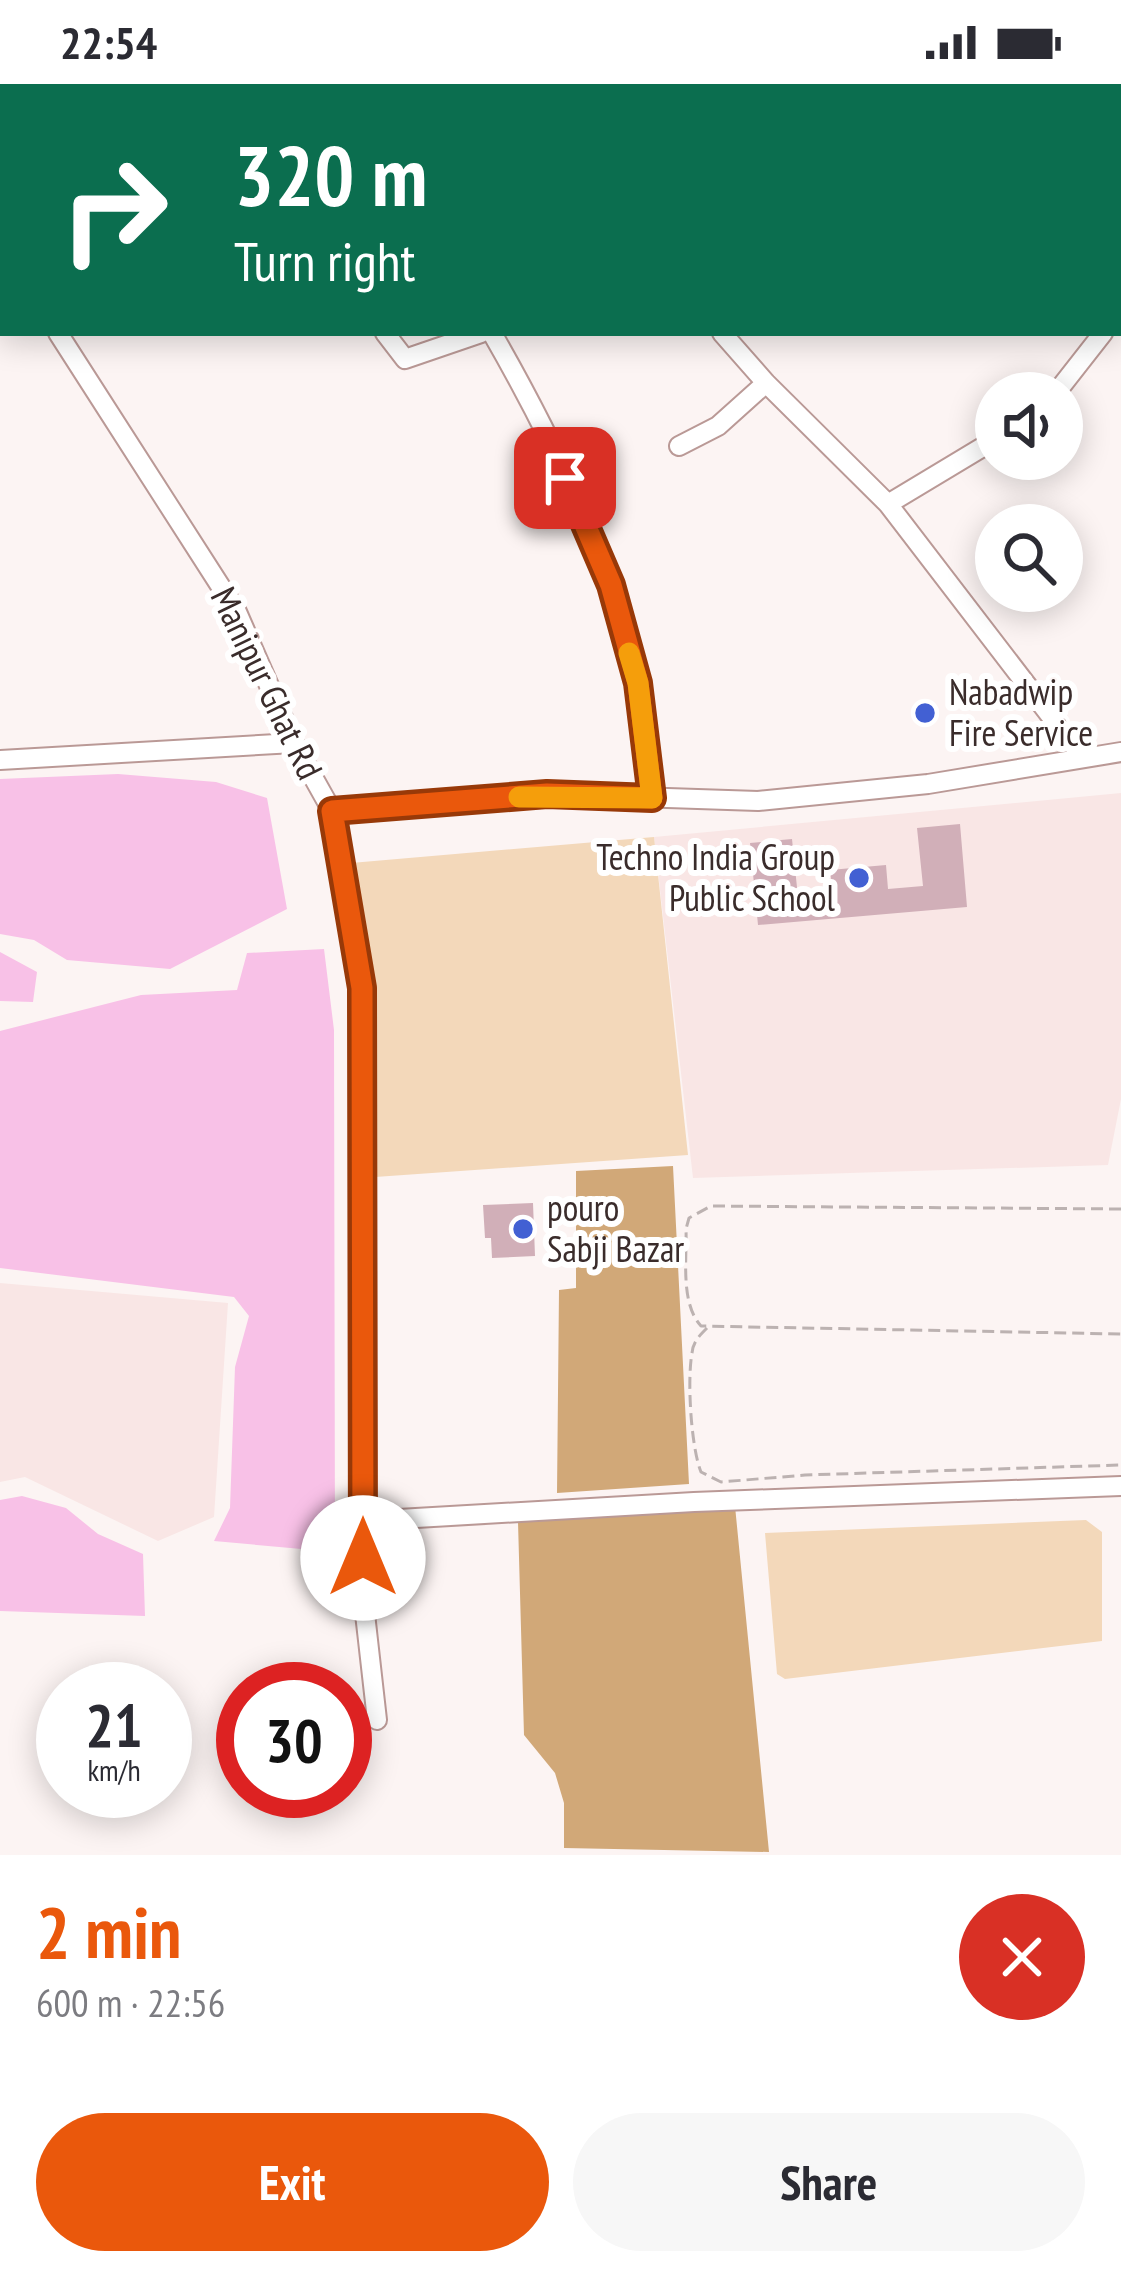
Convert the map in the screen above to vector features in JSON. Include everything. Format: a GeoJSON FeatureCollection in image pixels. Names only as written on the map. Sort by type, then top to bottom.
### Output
{"type":"FeatureCollection","features":[{"type":"Feature","properties":{"kind":"street","name":"Manipur Ghat Rd"},"geometry":{"type":"LineString","coordinates":[[60,336],[237,612],[293,743],[332,811],[362,988],[363,1596],[377,1720]]}},
{"type":"Feature","properties":{"kind":"street"},"geometry":{"type":"LineString","coordinates":[[388,336],[405,359],[472,336]]}},
{"type":"Feature","properties":{"kind":"street"},"geometry":{"type":"LineString","coordinates":[[494,336],[535,407],[611,585],[638,683],[652,798]]}},
{"type":"Feature","properties":{"kind":"street"},"geometry":{"type":"LineString","coordinates":[[725,336],[889,503],[1082,757]]}},
{"type":"Feature","properties":{"kind":"street"},"geometry":{"type":"LineString","coordinates":[[1072,372],[1101,336]]}},
{"type":"Feature","properties":{"kind":"street"},"geometry":{"type":"LineString","coordinates":[[679,446],[718,426],[766,383]]}},
{"type":"Feature","properties":{"kind":"street"},"geometry":{"type":"LineString","coordinates":[[889,503],[975,452]]}},
{"type":"Feature","properties":{"kind":"street"},"geometry":{"type":"LineString","coordinates":[[0,760],[293,743]]}},
{"type":"Feature","properties":{"kind":"street"},"geometry":{"type":"LineString","coordinates":[[332,811],[547,794],[758,801],[928,784],[1121,752]]}},
{"type":"Feature","properties":{"kind":"street"},"geometry":{"type":"LineString","coordinates":[[364,1521],[694,1502],[1121,1486]]}},
{"type":"Feature","properties":{"kind":"path"},"geometry":{"type":"LineString","coordinates":[[1121,1209],[711,1206],[689,1218],[686,1228],[688,1303],[700,1326],[1121,1334]]}},
{"type":"Feature","properties":{"kind":"path"},"geometry":{"type":"LineString","coordinates":[[710,1326],[696,1339],[691,1355],[693,1453],[701,1472],[721,1482],[1121,1465]]}},
{"type":"Feature","properties":{"kind":"shaded area"},"geometry":{"type":"Polygon","coordinates":[[[118,774],[216,782],[267,798],[287,909],[170,969],[67,960],[34,940],[0,934],[0,779],[118,774]]]}},
{"type":"Feature","properties":{"kind":"shaded area"},"geometry":{"type":"Polygon","coordinates":[[[1121,793],[1121,1099],[1108,1165],[693,1178],[654,837],[1121,793]]]}},
{"type":"Feature","properties":{"kind":"shaded area"},"geometry":{"type":"Polygon","coordinates":[[[654,837],[688,1155],[361,1178],[362,988],[347,906],[351,863],[654,837]]]}},
{"type":"Feature","properties":{"kind":"shaded area"},"geometry":{"type":"Polygon","coordinates":[[[324,949],[334,1030],[335,1552],[214,1541],[230,1508],[235,1367],[249,1316],[234,1297],[0,1268],[0,1031],[141,995],[237,990],[247,953],[324,949]]]}},
{"type":"Feature","properties":{"kind":"shaded area"},"geometry":{"type":"Polygon","coordinates":[[[0,952],[37,972],[33,1002],[0,1001],[0,952]]]}},
{"type":"Feature","properties":{"kind":"shaded area"},"geometry":{"type":"Polygon","coordinates":[[[673,1166],[689,1484],[557,1493],[559,1290],[576,1288],[576,1171],[673,1166]]]}},
{"type":"Feature","properties":{"kind":"shaded area"},"geometry":{"type":"Polygon","coordinates":[[[0,1283],[228,1303],[214,1517],[158,1541],[25,1477],[0,1482],[0,1283]]]}},
{"type":"Feature","properties":{"kind":"shaded area"},"geometry":{"type":"Polygon","coordinates":[[[22,1496],[66,1508],[98,1534],[143,1554],[145,1616],[0,1611],[0,1500],[22,1496]]]}},
{"type":"Feature","properties":{"kind":"shaded area"},"geometry":{"type":"Polygon","coordinates":[[[735,1506],[769,1852],[564,1848],[564,1803],[555,1773],[524,1735],[518,1522],[735,1506]]]}},
{"type":"Feature","properties":{"kind":"shaded area"},"geometry":{"type":"Polygon","coordinates":[[[1086,1520],[1102,1532],[1102,1641],[785,1679],[777,1674],[765,1533],[1086,1520]]]}},
{"type":"Feature","properties":{"kind":"building","name":"Techno India Group Public School"},"geometry":{"type":"Polygon","coordinates":[[[960,824],[967,907],[758,925],[750,843],[792,839],[798,897],[833,894],[830,870],[886,865],[888,889],[923,886],[917,828],[960,824]]]}},
{"type":"Feature","properties":{"kind":"building"},"geometry":{"type":"Polygon","coordinates":[[[533,1203],[535,1256],[492,1258],[483,1205],[533,1203]]]}},
{"type":"Feature","properties":{"kind":"slow traffic"},"geometry":{"type":"LineString","coordinates":[[519,797],[652,798],[638,683],[629,653]]}},
{"type":"Feature","properties":{"kind":"place","name":"Nabadwip Fire Service"},"geometry":{"type":"Point","coordinates":[925,713]}},
{"type":"Feature","properties":{"kind":"place","name":"Techno India Group Public School"},"geometry":{"type":"Point","coordinates":[859,878]}},
{"type":"Feature","properties":{"kind":"place","name":"pouro Sabji Bazar"},"geometry":{"type":"Point","coordinates":[523,1229]}},
{"type":"Feature","properties":{"kind":"route"},"geometry":{"type":"LineString","coordinates":[[363,1558],[362,988],[332,811],[547,794],[652,798],[638,683],[611,585],[565,478]]}}]}
